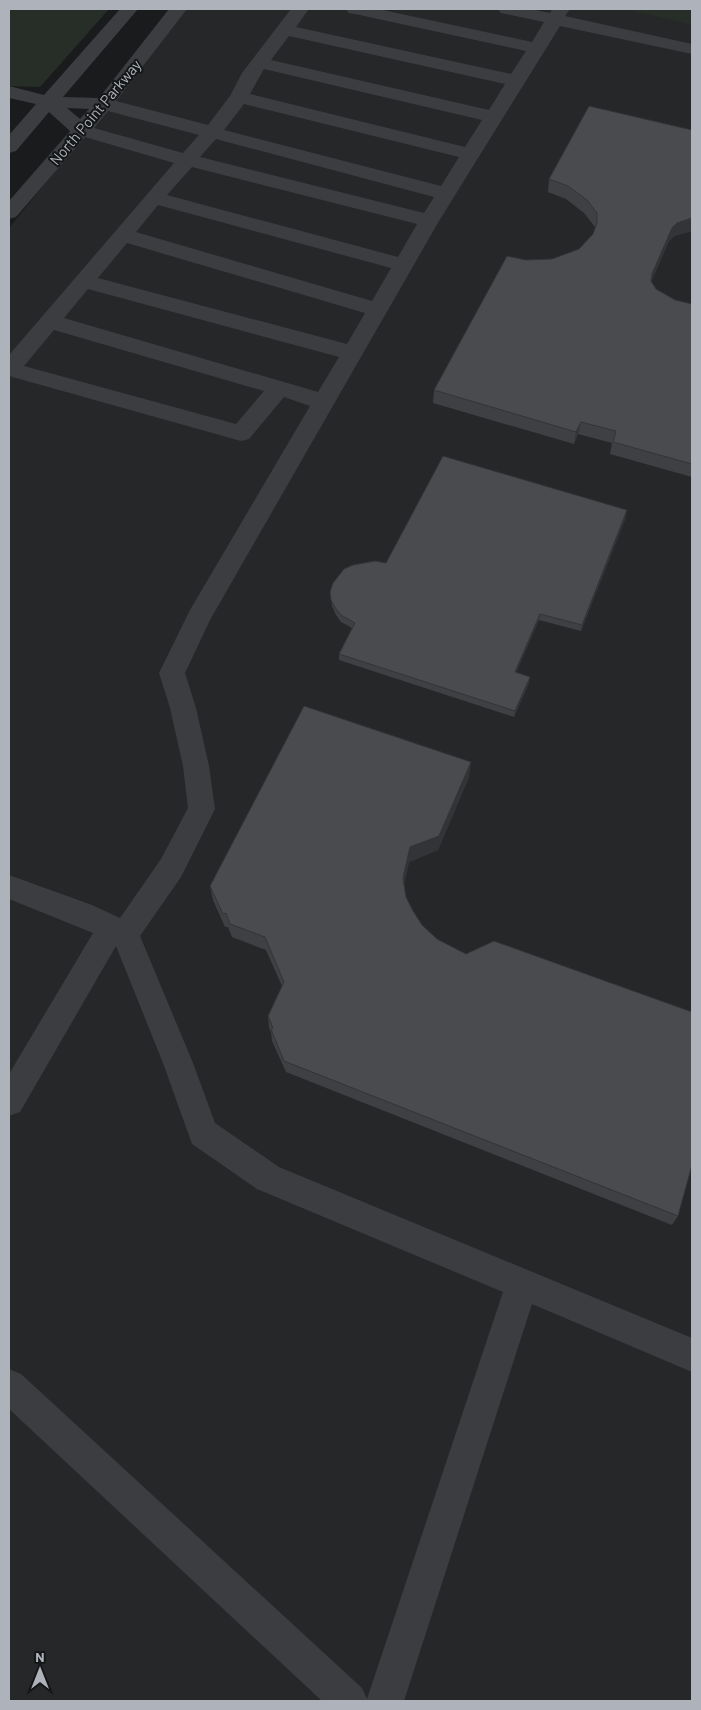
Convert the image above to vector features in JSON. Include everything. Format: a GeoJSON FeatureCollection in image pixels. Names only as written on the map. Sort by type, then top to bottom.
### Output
{"type":"FeatureCollection","features":[{"type":"Feature","properties":{"kind":"street"},"geometry":{"type":"LineString","coordinates":[[9,147],[129,9]]}},
{"type":"Feature","properties":{"kind":"street","name":"North Point Parkway"},"geometry":{"type":"LineString","coordinates":[[9,213],[104,104],[178,9]]}},
{"type":"Feature","properties":{"kind":"street"},"geometry":{"type":"LineString","coordinates":[[280,388],[241,433],[9,369],[213,131],[300,9]]}},
{"type":"Feature","properties":{"kind":"street"},"geometry":{"type":"LineString","coordinates":[[355,9],[536,48]]}},
{"type":"Feature","properties":{"kind":"street"},"geometry":{"type":"LineString","coordinates":[[507,9],[557,14],[692,49]]}},
{"type":"Feature","properties":{"kind":"street"},"geometry":{"type":"LineString","coordinates":[[9,1102],[118,931],[171,868],[202,810],[196,766],[183,708],[172,674],[199,617],[430,221],[557,14]]}},
{"type":"Feature","properties":{"kind":"street"},"geometry":{"type":"LineString","coordinates":[[285,30],[516,81]]}},
{"type":"Feature","properties":{"kind":"street"},"geometry":{"type":"LineString","coordinates":[[260,63],[493,117]]}},
{"type":"Feature","properties":{"kind":"street"},"geometry":{"type":"LineString","coordinates":[[9,92],[49,102],[104,104],[213,131],[447,194]]}},
{"type":"Feature","properties":{"kind":"street"},"geometry":{"type":"LineString","coordinates":[[238,97],[470,154]]}},
{"type":"Feature","properties":{"kind":"street"},"geometry":{"type":"LineString","coordinates":[[49,102],[81,130],[187,160],[430,221]]}},
{"type":"Feature","properties":{"kind":"street"},"geometry":{"type":"LineString","coordinates":[[154,198],[404,265]]}},
{"type":"Feature","properties":{"kind":"street"},"geometry":{"type":"LineString","coordinates":[[122,235],[378,310]]}},
{"type":"Feature","properties":{"kind":"street"},"geometry":{"type":"LineString","coordinates":[[84,281],[352,353]]}},
{"type":"Feature","properties":{"kind":"street"},"geometry":{"type":"LineString","coordinates":[[49,321],[324,402]]}},
{"type":"Feature","properties":{"kind":"street"},"geometry":{"type":"LineString","coordinates":[[9,886],[82,914],[118,931],[178,1063],[203,1133],[268,1178],[692,1355]]}},
{"type":"Feature","properties":{"kind":"street"},"geometry":{"type":"LineString","coordinates":[[385,1701],[522,1285]]}},
{"type":"Feature","properties":{"kind":"street"},"geometry":{"type":"LineString","coordinates":[[9,1386],[349,1701]]}},
{"type":"Feature","properties":{"kind":"shaded area"},"geometry":{"type":"Polygon","coordinates":[[[9,9],[109,9],[40,87],[9,86],[9,9]]]}},
{"type":"Feature","properties":{"kind":"shaded area"},"geometry":{"type":"Polygon","coordinates":[[[186,9],[692,9],[692,1701],[9,1701],[9,228],[186,9]]]}},
{"type":"Feature","properties":{"kind":"shaded area"},"geometry":{"type":"Polygon","coordinates":[[[625,9],[692,9],[692,25],[625,9]]]}},
{"type":"Feature","properties":{"kind":"building"},"geometry":{"type":"Polygon","coordinates":[[[589,106],[692,130],[692,218],[677,223],[672,228],[652,274],[651,281],[656,289],[675,300],[692,304],[692,464],[613,442],[616,431],[581,422],[576,432],[434,390],[507,256],[526,260],[552,259],[579,249],[593,234],[597,223],[597,213],[587,200],[568,186],[549,179],[589,106]]]}},
{"type":"Feature","properties":{"kind":"building"},"geometry":{"type":"Polygon","coordinates":[[[443,456],[627,510],[582,625],[540,614],[515,672],[530,677],[515,711],[339,654],[355,623],[341,615],[331,600],[330,592],[333,583],[344,569],[353,565],[375,561],[386,563],[443,456]]]}},
{"type":"Feature","properties":{"kind":"building"},"geometry":{"type":"Polygon","coordinates":[[[304,706],[471,762],[439,836],[410,847],[403,878],[406,897],[413,911],[422,925],[437,939],[466,954],[494,941],[692,1012],[692,1165],[678,1216],[284,1061],[271,1029],[273,1028],[268,1016],[284,982],[265,937],[230,924],[226,913],[223,914],[210,886],[304,706]]]}}]}
